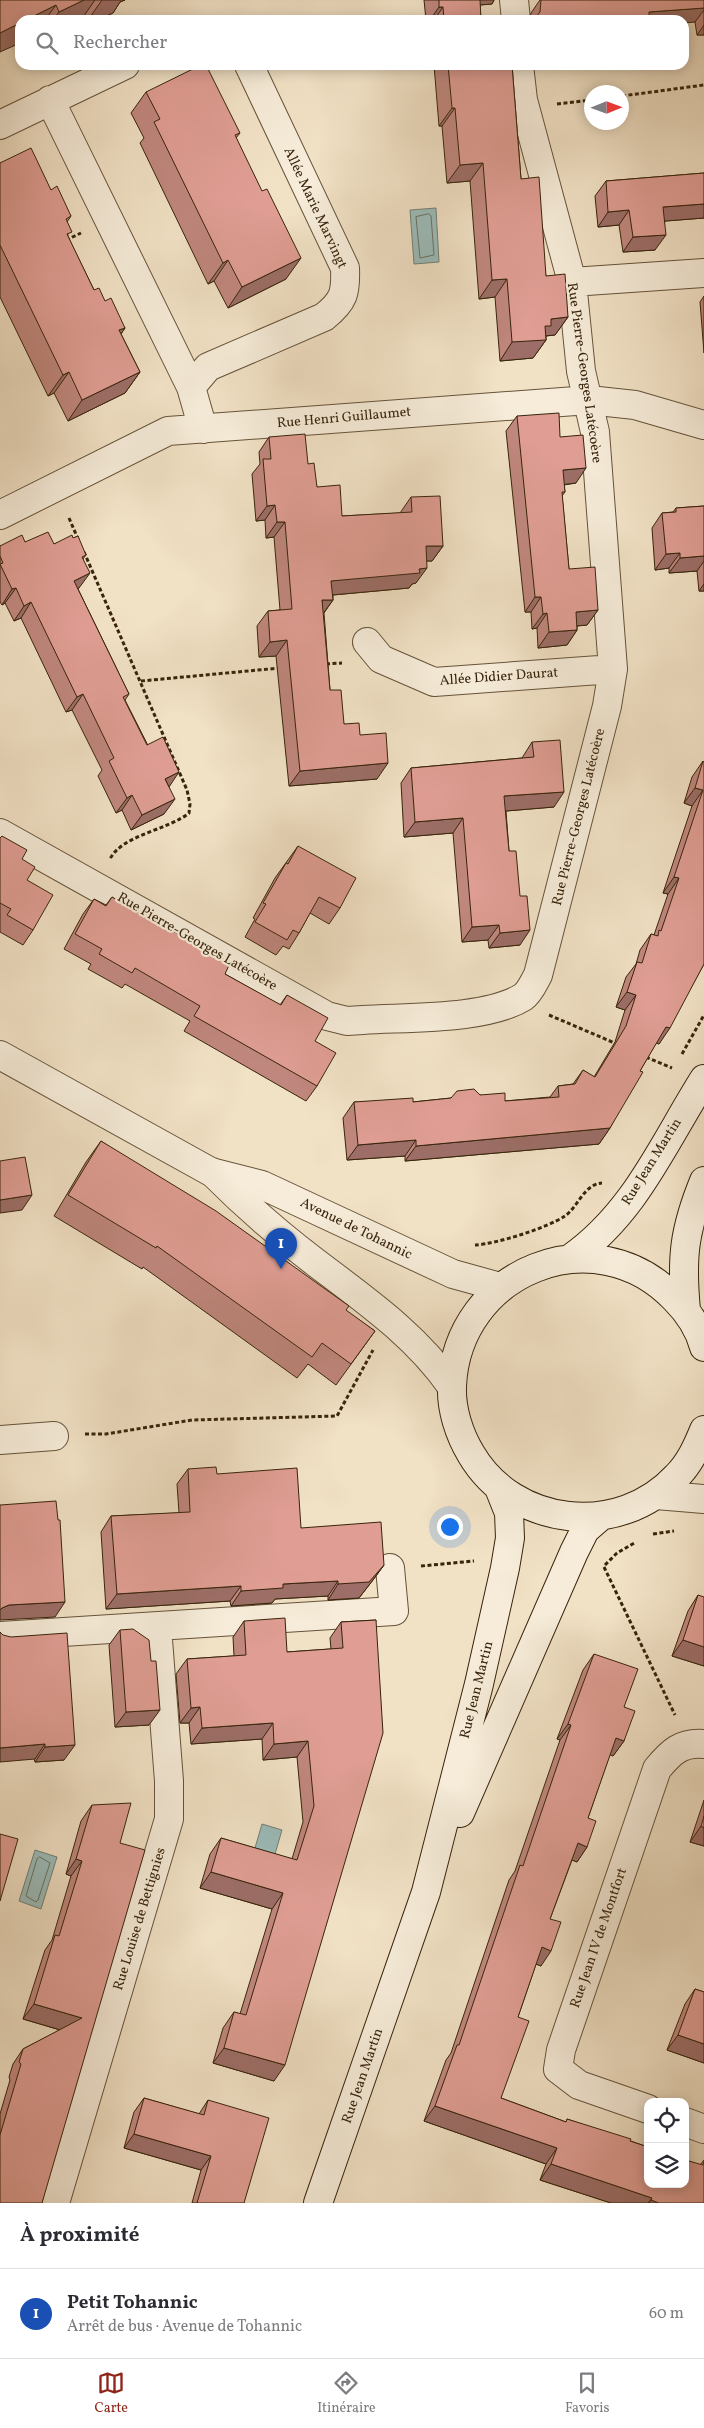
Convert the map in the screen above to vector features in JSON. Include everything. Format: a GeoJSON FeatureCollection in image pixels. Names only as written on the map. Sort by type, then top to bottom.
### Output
{"type":"FeatureCollection","features":[{"type":"Feature","properties":{"kind":"street"},"geometry":{"type":"LineString","coordinates":[[514,0],[516,15]]}},
{"type":"Feature","properties":{"kind":"street"},"geometry":{"type":"LineString","coordinates":[[0,125],[114,70]]}},
{"type":"Feature","properties":{"kind":"street","name":"Allée Marie Marvingt"},"geometry":{"type":"LineString","coordinates":[[191,388],[208,367],[324,317],[338,306],[346,289],[345,268],[251,70]]}},
{"type":"Feature","properties":{"kind":"street","name":"Rue Pierre-Georges Latécoère"},"geometry":{"type":"LineString","coordinates":[[0,832],[327,1016],[347,1021],[465,1013],[497,1009],[524,996],[538,975],[607,706],[613,669],[595,432],[582,371],[572,282],[524,100],[521,70]]}},
{"type":"Feature","properties":{"kind":"street"},"geometry":{"type":"LineString","coordinates":[[50,100],[191,388],[203,429]]}},
{"type":"Feature","properties":{"kind":"street"},"geometry":{"type":"LineString","coordinates":[[572,282],[704,273]]}},
{"type":"Feature","properties":{"kind":"street","name":"Rue Henri Guillaumet"},"geometry":{"type":"LineString","coordinates":[[0,515],[168,431],[589,400],[635,405],[704,425]]}},
{"type":"Feature","properties":{"kind":"street","name":"Allée Didier Daurat"},"geometry":{"type":"LineString","coordinates":[[374,651],[434,682],[613,669]]}},
{"type":"Feature","properties":{"kind":"street","name":"Avenue de Tohannic"},"geometry":{"type":"LineString","coordinates":[[0,1055],[211,1172],[262,1185],[446,1271],[500,1287]]}},
{"type":"Feature","properties":{"kind":"street","name":"Rue Jean Martin"},"geometry":{"type":"LineString","coordinates":[[571,1258],[592,1243],[612,1224],[636,1194],[704,1079]]}},
{"type":"Feature","properties":{"kind":"street","name":"Avenue de Tohannic"},"geometry":{"type":"LineString","coordinates":[[211,1172],[280,1235],[390,1318],[439,1368],[452,1387]]}},
{"type":"Feature","properties":{"kind":"street"},"geometry":{"type":"LineString","coordinates":[[686,1310],[683,1281],[684,1242],[690,1215],[704,1181]]}},
{"type":"Feature","properties":{"kind":"street"},"geometry":{"type":"LineString","coordinates":[[704,1346],[686,1310],[663,1286],[635,1269],[604,1260],[571,1258],[522,1272],[500,1287],[480,1307],[465,1331],[456,1358],[452,1387],[455,1416],[464,1442],[479,1467],[499,1488],[521,1503],[546,1513],[573,1518],[620,1512],[656,1495],[678,1476],[694,1452],[704,1430]]}},
{"type":"Feature","properties":{"kind":"street"},"geometry":{"type":"LineString","coordinates":[[0,1440],[54,1436]]}},
{"type":"Feature","properties":{"kind":"street","name":"Rue Jean Martin"},"geometry":{"type":"LineString","coordinates":[[426,1892],[479,1684],[505,1568],[510,1538],[509,1513],[499,1488]]}},
{"type":"Feature","properties":{"kind":"street"},"geometry":{"type":"LineString","coordinates":[[656,1495],[704,1498]]}},
{"type":"Feature","properties":{"kind":"street","name":"Rue Jean Martin"},"geometry":{"type":"LineString","coordinates":[[318,2203],[426,1892],[514,1686],[574,1552],[585,1530],[600,1516]]}},
{"type":"Feature","properties":{"kind":"street"},"geometry":{"type":"LineString","coordinates":[[0,1636],[394,1610],[390,1568]]}},
{"type":"Feature","properties":{"kind":"street","name":"Rue Louise de Bettignies"},"geometry":{"type":"LineString","coordinates":[[55,2203],[169,1819],[169,1781],[157,1627]]}},
{"type":"Feature","properties":{"kind":"street","name":"Rue Jean IV de Montfort"},"geometry":{"type":"LineString","coordinates":[[644,2108],[579,2085],[558,2069],[561,2050],[657,1769],[669,1755],[696,1744]]}},
{"type":"Feature","properties":{"kind":"street"},"geometry":{"type":"LineString","coordinates":[[689,2123],[704,2129]]}},
{"type":"Feature","properties":{"kind":"path"},"geometry":{"type":"LineString","coordinates":[[629,95],[704,85]]}},
{"type":"Feature","properties":{"kind":"path"},"geometry":{"type":"LineString","coordinates":[[553,104],[584,101]]}},
{"type":"Feature","properties":{"kind":"path"},"geometry":{"type":"LineString","coordinates":[[55,487],[141,681],[187,790],[190,804],[189,813],[181,820],[114,851],[96,885]]}},
{"type":"Feature","properties":{"kind":"path"},"geometry":{"type":"LineString","coordinates":[[323,664],[374,651]]}},
{"type":"Feature","properties":{"kind":"path"},"geometry":{"type":"LineString","coordinates":[[141,681],[285,668]]}},
{"type":"Feature","properties":{"kind":"path"},"geometry":{"type":"LineString","coordinates":[[524,996],[536,1012],[560,1019],[621,1046]]}},
{"type":"Feature","properties":{"kind":"path"},"geometry":{"type":"LineString","coordinates":[[638,1053],[673,1069]]}},
{"type":"Feature","properties":{"kind":"path"},"geometry":{"type":"LineString","coordinates":[[473,1245],[489,1245],[551,1224],[565,1216],[589,1187],[597,1183],[606,1182]]}},
{"type":"Feature","properties":{"kind":"path"},"geometry":{"type":"LineString","coordinates":[[54,1436],[106,1434],[192,1420],[337,1416],[390,1318]]}},
{"type":"Feature","properties":{"kind":"path"},"geometry":{"type":"LineString","coordinates":[[648,1535],[676,1531]]}},
{"type":"Feature","properties":{"kind":"path"},"geometry":{"type":"LineString","coordinates":[[640,1540],[617,1554],[604,1567],[696,1744]]}},
{"type":"Feature","properties":{"kind":"water"},"geometry":{"type":"Polygon","coordinates":[[[436,208],[439,262],[414,264],[410,210],[436,208]]]}},
{"type":"Feature","properties":{"kind":"water"},"geometry":{"type":"Polygon","coordinates":[[[262,1824],[282,1830],[270,1871],[250,1865],[262,1824]]]}},
{"type":"Feature","properties":{"kind":"water"},"geometry":{"type":"Polygon","coordinates":[[[35,1850],[57,1857],[41,1909],[19,1901],[35,1850]]]}},
{"type":"Feature","properties":{"kind":"building"},"geometry":{"type":"Polygon","coordinates":[[[0,0],[84,0],[59,12],[56,5],[36,15],[15,15],[15,26],[0,33],[0,0]]]}},
{"type":"Feature","properties":{"kind":"building"},"geometry":{"type":"Polygon","coordinates":[[[439,0],[480,0],[481,15],[444,15],[443,7],[439,7],[439,0]]]}},
{"type":"Feature","properties":{"kind":"building"},"geometry":{"type":"Polygon","coordinates":[[[541,0],[704,0],[704,8],[649,12],[649,15],[538,15],[540,12],[541,0]]]}},
{"type":"Feature","properties":{"kind":"building"},"geometry":{"type":"Polygon","coordinates":[[[191,70],[208,70],[240,133],[235,135],[262,191],[267,189],[301,258],[242,287],[228,260],[223,263],[154,122],[160,119],[146,92],[191,70]]]}},
{"type":"Feature","properties":{"kind":"building"},"geometry":{"type":"Polygon","coordinates":[[[448,70],[512,70],[521,179],[539,177],[546,276],[565,274],[568,317],[551,319],[551,326],[545,326],[546,340],[512,342],[507,279],[492,280],[483,163],[460,165],[455,108],[452,108],[448,70]]]}},
{"type":"Feature","properties":{"kind":"building"},"geometry":{"type":"Polygon","coordinates":[[[31,148],[51,190],[57,186],[71,216],[66,219],[72,232],[67,234],[94,290],[99,288],[105,301],[111,298],[125,328],[119,330],[140,372],[82,400],[69,372],[63,375],[0,245],[0,163],[31,148]]]}},
{"type":"Feature","properties":{"kind":"building"},"geometry":{"type":"Polygon","coordinates":[[[704,173],[704,204],[663,207],[666,235],[633,237],[629,210],[608,212],[606,181],[704,173]]]}},
{"type":"Feature","properties":{"kind":"building"},"geometry":{"type":"Polygon","coordinates":[[[559,413],[560,437],[583,435],[586,468],[563,470],[565,492],[562,492],[569,569],[595,567],[598,610],[576,612],[577,630],[549,632],[547,613],[543,614],[541,597],[535,597],[517,416],[559,413]]]}},
{"type":"Feature","properties":{"kind":"building"},"geometry":{"type":"Polygon","coordinates":[[[305,434],[308,464],[314,463],[317,487],[340,485],[342,516],[412,512],[411,497],[440,496],[443,546],[426,546],[427,568],[419,569],[420,573],[331,581],[333,600],[322,600],[330,690],[341,690],[344,724],[359,723],[360,735],[386,733],[388,763],[300,771],[287,640],[270,642],[268,611],[292,609],[285,522],[277,522],[275,505],[267,506],[263,459],[271,459],[269,437],[305,434]]]}},
{"type":"Feature","properties":{"kind":"building"},"geometry":{"type":"Polygon","coordinates":[[[704,506],[704,556],[680,558],[680,553],[666,554],[662,513],[676,512],[676,508],[704,506]]]}},
{"type":"Feature","properties":{"kind":"building"},"geometry":{"type":"Polygon","coordinates":[[[48,532],[54,544],[72,535],[73,538],[78,536],[86,555],[82,557],[90,573],[74,581],[129,694],[123,697],[147,745],[163,737],[179,772],[165,779],[175,799],[142,815],[132,795],[127,798],[109,761],[114,758],[83,694],[77,697],[31,602],[24,606],[16,588],[12,589],[0,564],[3,563],[0,556],[0,546],[22,535],[25,542],[48,532]]]}},
{"type":"Feature","properties":{"kind":"building"},"geometry":{"type":"Polygon","coordinates":[[[560,740],[564,792],[504,796],[509,851],[516,851],[520,896],[527,896],[530,930],[500,933],[499,925],[472,927],[463,818],[415,822],[411,768],[534,757],[532,742],[560,740]]]}},
{"type":"Feature","properties":{"kind":"building"},"geometry":{"type":"Polygon","coordinates":[[[703,761],[704,964],[670,1028],[666,1027],[640,1071],[643,1072],[610,1128],[416,1146],[416,1140],[358,1145],[354,1102],[413,1098],[413,1102],[451,1098],[457,1091],[474,1089],[480,1095],[505,1093],[505,1101],[559,1097],[558,1086],[575,1084],[583,1070],[595,1077],[626,1026],[636,995],[627,992],[637,962],[642,963],[651,934],[658,936],[659,930],[661,931],[679,878],[674,877],[703,790],[695,788],[703,761]]]}},
{"type":"Feature","properties":{"kind":"building"},"geometry":{"type":"Polygon","coordinates":[[[2,836],[27,850],[22,859],[35,867],[27,880],[53,895],[33,930],[7,915],[11,909],[0,903],[0,838],[2,836]]]}},
{"type":"Feature","properties":{"kind":"building"},"geometry":{"type":"Polygon","coordinates":[[[298,846],[356,878],[340,908],[319,897],[299,933],[293,930],[287,940],[255,922],[266,904],[263,903],[298,846]]]}},
{"type":"Feature","properties":{"kind":"building"},"geometry":{"type":"Polygon","coordinates":[[[112,897],[230,963],[225,974],[281,1005],[287,995],[328,1018],[315,1041],[336,1053],[317,1086],[194,1016],[200,1006],[135,968],[132,973],[99,954],[102,949],[75,934],[94,899],[106,906],[112,897]]]}},
{"type":"Feature","properties":{"kind":"building"},"geometry":{"type":"Polygon","coordinates":[[[101,1141],[216,1211],[349,1306],[346,1310],[375,1331],[351,1364],[322,1343],[312,1357],[157,1246],[156,1248],[68,1195],[101,1141]]]}},
{"type":"Feature","properties":{"kind":"building"},"geometry":{"type":"Polygon","coordinates":[[[25,1157],[32,1195],[0,1200],[0,1161],[25,1157]]]}},
{"type":"Feature","properties":{"kind":"building"},"geometry":{"type":"Polygon","coordinates":[[[216,1467],[217,1474],[297,1468],[301,1528],[381,1522],[384,1565],[369,1582],[338,1584],[338,1581],[283,1584],[283,1588],[241,1591],[241,1586],[117,1594],[111,1516],[190,1512],[188,1469],[216,1467]]]}},
{"type":"Feature","properties":{"kind":"building"},"geometry":{"type":"Polygon","coordinates":[[[56,1501],[58,1520],[60,1520],[65,1602],[9,1605],[0,1610],[0,1505],[56,1501]]]}},
{"type":"Feature","properties":{"kind":"building"},"geometry":{"type":"Polygon","coordinates":[[[698,1595],[704,1597],[704,1647],[683,1640],[698,1595]]]}},
{"type":"Feature","properties":{"kind":"building"},"geometry":{"type":"Polygon","coordinates":[[[285,1618],[287,1652],[343,1648],[341,1622],[376,1620],[383,1733],[285,2065],[224,2048],[234,2012],[246,2015],[283,1893],[211,1872],[221,1838],[297,1860],[314,1806],[308,1741],[274,1744],[273,1723],[202,1728],[200,1707],[191,1708],[187,1659],[246,1655],[244,1621],[285,1618]]]}},
{"type":"Feature","properties":{"kind":"building"},"geometry":{"type":"Polygon","coordinates":[[[133,1629],[149,1640],[151,1661],[156,1661],[160,1710],[126,1712],[120,1630],[133,1629]]]}},
{"type":"Feature","properties":{"kind":"building"},"geometry":{"type":"Polygon","coordinates":[[[0,1632],[11,1637],[67,1633],[75,1745],[45,1747],[45,1744],[0,1748],[0,1632]]]}},
{"type":"Feature","properties":{"kind":"building"},"geometry":{"type":"Polygon","coordinates":[[[594,1654],[638,1669],[624,1707],[635,1711],[624,1741],[616,1738],[588,1818],[596,1821],[587,1847],[578,1843],[550,1919],[561,1922],[551,1951],[542,1947],[518,2017],[529,2021],[501,2098],[566,2122],[567,2119],[631,2139],[630,2141],[644,2146],[644,2188],[689,2188],[689,2161],[703,2165],[704,2162],[704,2203],[659,2203],[651,2200],[652,2198],[551,2164],[557,2148],[435,2106],[457,2045],[459,2045],[520,1865],[523,1866],[571,1725],[568,1724],[594,1654]]]}},
{"type":"Feature","properties":{"kind":"building"},"geometry":{"type":"Polygon","coordinates":[[[131,1803],[120,1843],[145,1850],[42,2203],[0,2203],[0,2135],[21,2064],[19,2062],[23,2049],[82,2018],[34,2004],[55,1935],[59,1936],[82,1861],[76,1859],[92,1805],[131,1803]]]}},
{"type":"Feature","properties":{"kind":"building"},"geometry":{"type":"Polygon","coordinates":[[[704,1816],[704,1828],[701,1826],[704,1816]]]}},
{"type":"Feature","properties":{"kind":"building"},"geometry":{"type":"Polygon","coordinates":[[[0,1834],[18,1839],[0,1901],[0,1834]]]}},
{"type":"Feature","properties":{"kind":"building"},"geometry":{"type":"Polygon","coordinates":[[[695,1989],[704,1992],[704,2044],[678,2035],[695,1989]]]}},
{"type":"Feature","properties":{"kind":"building"},"geometry":{"type":"Polygon","coordinates":[[[144,2098],[204,2115],[208,2100],[269,2118],[244,2203],[197,2203],[211,2156],[134,2134],[144,2098]]]}},
{"type":"Feature","properties":{"kind":"place","name":"Petit Tohannic"},"geometry":{"type":"Point","coordinates":[281,1269]}}]}
